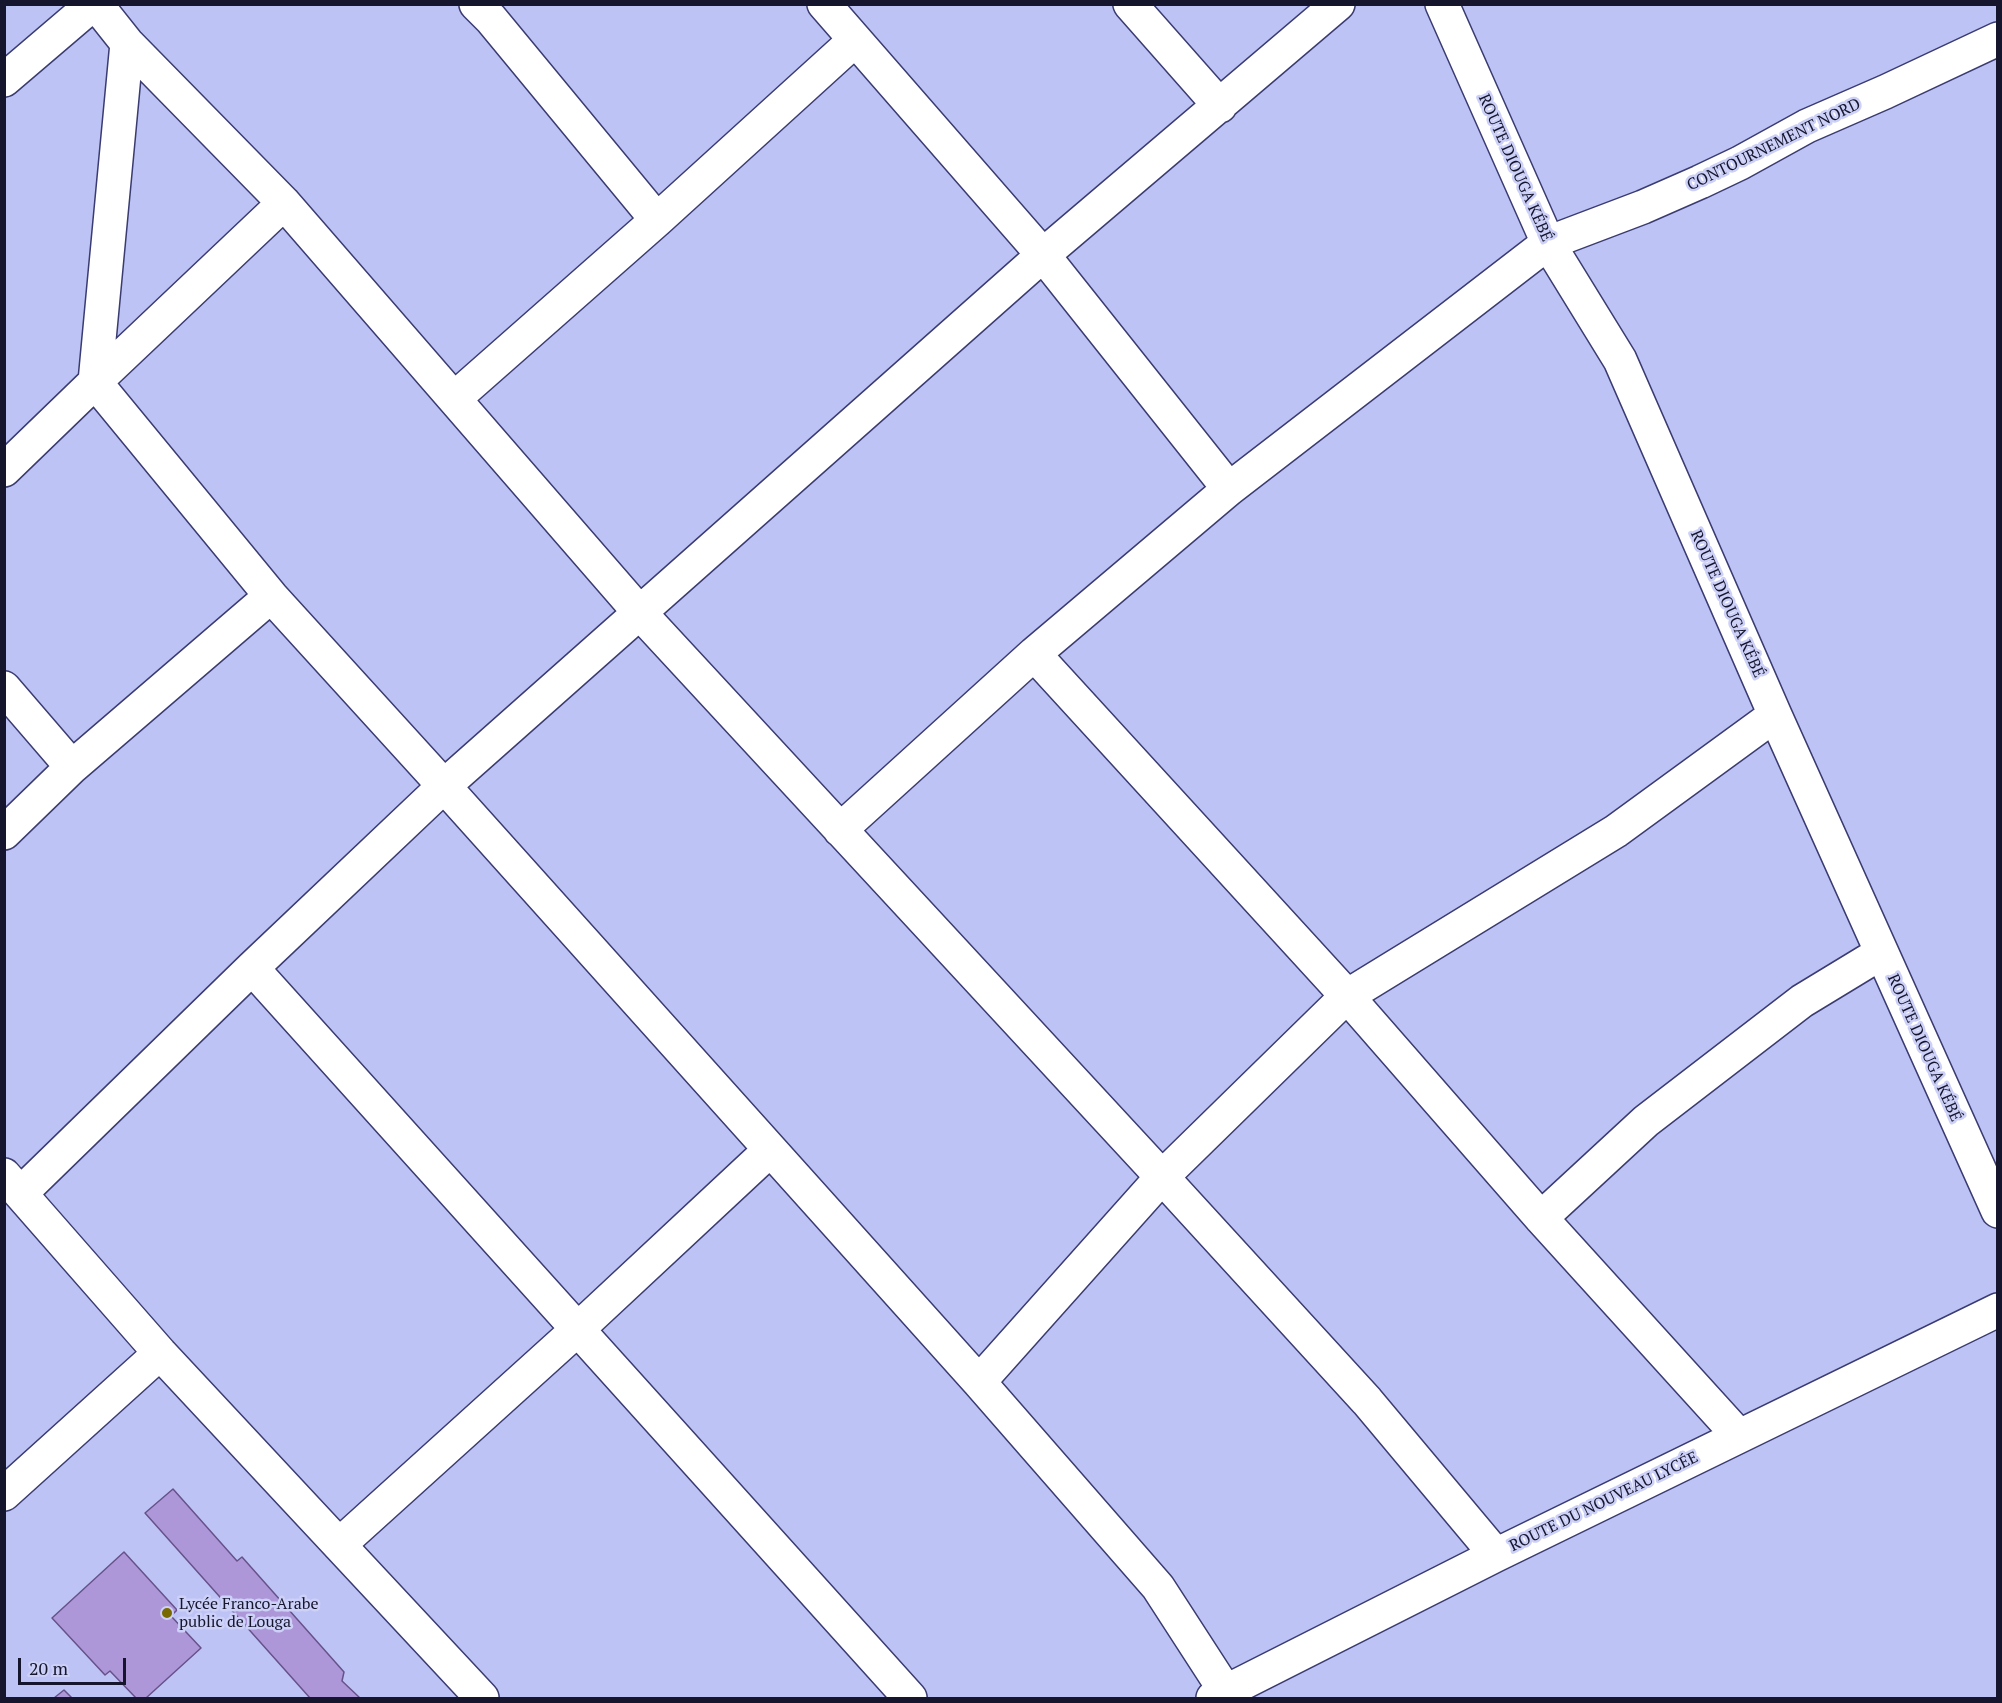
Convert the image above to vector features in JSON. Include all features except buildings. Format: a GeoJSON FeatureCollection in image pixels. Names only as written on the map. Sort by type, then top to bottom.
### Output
{"type":"FeatureCollection","features":[{"type":"Feature","properties":{"kind":"street"},"geometry":{"type":"LineString","coordinates":[[4,80],[95,4],[127,44],[284,203],[640,613],[1162,1176],[1367,1401],[1496,1555]]}},
{"type":"Feature","properties":{"kind":"street"},"geometry":{"type":"LineString","coordinates":[[824,4],[1044,255],[1229,489]]}},
{"type":"Feature","properties":{"kind":"street"},"geometry":{"type":"LineString","coordinates":[[1130,4],[1220,106]]}},
{"type":"Feature","properties":{"kind":"street"},"geometry":{"type":"LineString","coordinates":[[482,1698],[160,1353],[13,1184],[252,968],[444,786],[1044,255],[1338,4]]}},
{"type":"Feature","properties":{"kind":"street","name":"ROUTE DIOUGA KÉBÉ"},"geometry":{"type":"LineString","coordinates":[[1442,4],[1548,243],[1620,360],[1775,715],[1998,1211]]}},
{"type":"Feature","properties":{"kind":"street"},"geometry":{"type":"LineString","coordinates":[[492,10],[657,220]]}},
{"type":"Feature","properties":{"kind":"street","name":"CONTOURNEMENT NORD"},"geometry":{"type":"LineString","coordinates":[[840,830],[1034,654],[1229,489],[1548,243],[1643,207],[1700,182],[1807,126],[1998,39]]}},
{"type":"Feature","properties":{"kind":"street"},"geometry":{"type":"LineString","coordinates":[[454,398],[657,220],[854,40]]}},
{"type":"Feature","properties":{"kind":"street"},"geometry":{"type":"LineString","coordinates":[[127,44],[94,382],[271,596],[978,1382],[1158,1587],[1219,1695]]}},
{"type":"Feature","properties":{"kind":"street"},"geometry":{"type":"LineString","coordinates":[[4,470],[284,203]]}},
{"type":"Feature","properties":{"kind":"street"},"geometry":{"type":"LineString","coordinates":[[4,833],[72,767],[271,596]]}},
{"type":"Feature","properties":{"kind":"street"},"geometry":{"type":"LineString","coordinates":[[1034,654],[1347,996],[1541,1218],[1740,1436]]}},
{"type":"Feature","properties":{"kind":"street"},"geometry":{"type":"LineString","coordinates":[[4,688],[72,767]]}},
{"type":"Feature","properties":{"kind":"street"},"geometry":{"type":"LineString","coordinates":[[978,1382],[1162,1176],[1347,996],[1616,831],[1775,715]]}},
{"type":"Feature","properties":{"kind":"street"},"geometry":{"type":"LineString","coordinates":[[1541,1218],[1646,1121],[1802,1000],[1881,953]]}},
{"type":"Feature","properties":{"kind":"street"},"geometry":{"type":"LineString","coordinates":[[252,968],[910,1698]]}},
{"type":"Feature","properties":{"kind":"street"},"geometry":{"type":"LineString","coordinates":[[339,1545],[578,1329],[770,1150]]}},
{"type":"Feature","properties":{"kind":"street","name":"ROUTE DU NOUVEAU LYCÉE"},"geometry":{"type":"LineString","coordinates":[[1219,1695],[1496,1555],[1998,1310]]}},
{"type":"Feature","properties":{"kind":"street"},"geometry":{"type":"LineString","coordinates":[[4,1494],[160,1353]]}},
{"type":"Feature","properties":{"kind":"place","name":"Lycée Franco-Arabe public de Louga"},"geometry":{"type":"Point","coordinates":[167,1613]}}]}
